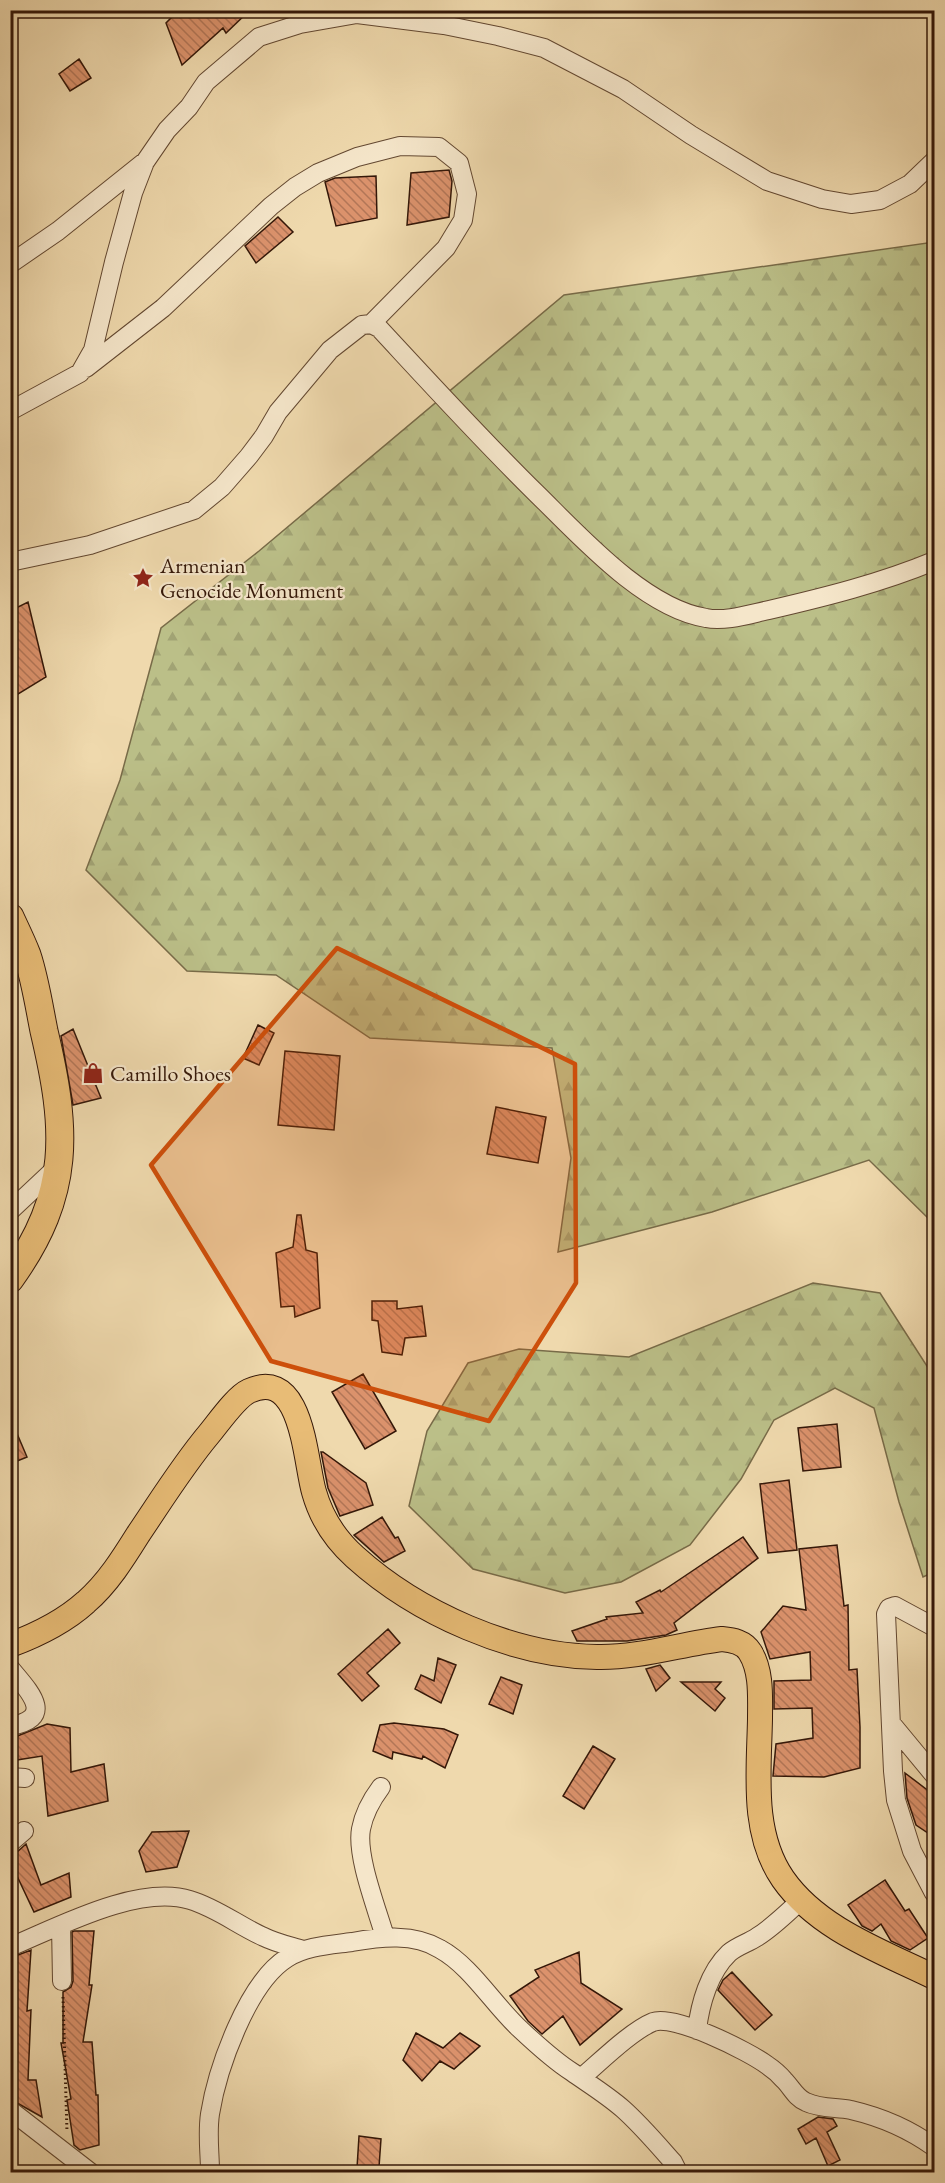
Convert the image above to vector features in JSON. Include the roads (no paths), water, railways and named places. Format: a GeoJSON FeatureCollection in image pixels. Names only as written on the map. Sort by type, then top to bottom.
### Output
{"type":"FeatureCollection","features":[{"type":"Feature","properties":{"kind":"highway"},"geometry":{"type":"LineString","coordinates":[[10,917],[27,956],[60,1107],[59,1164],[50,1206],[39,1231],[10,1279]]}},
{"type":"Feature","properties":{"kind":"main road"},"geometry":{"type":"LineString","coordinates":[[10,1645],[35,1636],[85,1603],[119,1565],[187,1460],[232,1407],[247,1392],[268,1388],[279,1390],[289,1398],[297,1416],[314,1492],[323,1516],[338,1539],[355,1557],[386,1582],[420,1604],[498,1640],[526,1649],[558,1654],[597,1657],[624,1656],[722,1639],[738,1641],[750,1650],[760,1687],[758,1792],[760,1822],[769,1851],[781,1877],[800,1901],[822,1919],[934,1977]]}},
{"type":"Feature","properties":{"kind":"street"},"geometry":{"type":"LineString","coordinates":[[80,373],[93,350],[133,193],[145,162],[167,130],[189,107],[206,82],[259,38],[300,24],[357,14],[444,25],[544,48],[623,89],[691,135],[767,181],[822,199],[851,204],[880,200],[910,184],[934,161]]}},
{"type":"Feature","properties":{"kind":"street"},"geometry":{"type":"LineString","coordinates":[[10,411],[80,373],[163,308],[271,206],[295,187],[318,173],[357,157],[400,147],[439,147],[459,163],[467,194],[463,220],[446,248],[371,324]]}},
{"type":"Feature","properties":{"kind":"street"},"geometry":{"type":"LineString","coordinates":[[10,264],[58,231],[145,162]]}},
{"type":"Feature","properties":{"kind":"street"},"geometry":{"type":"LineString","coordinates":[[10,562],[90,545],[194,510],[214,494],[249,456],[278,412],[330,350],[362,325],[371,324],[379,328],[479,437],[581,538],[657,600],[683,612],[708,619],[742,616],[850,590],[934,561]]}},
{"type":"Feature","properties":{"kind":"street"},"geometry":{"type":"LineString","coordinates":[[10,1211],[59,1164]]}},
{"type":"Feature","properties":{"kind":"street"},"geometry":{"type":"LineString","coordinates":[[934,1628],[895,1606],[889,1608],[886,1614],[895,1790],[902,1823],[912,1851],[934,1893]]}},
{"type":"Feature","properties":{"kind":"street"},"geometry":{"type":"LineString","coordinates":[[10,1668],[37,1705],[33,1714],[26,1721],[10,1726]]}},
{"type":"Feature","properties":{"kind":"street"},"geometry":{"type":"LineString","coordinates":[[891,1723],[934,1775]]}},
{"type":"Feature","properties":{"kind":"street"},"geometry":{"type":"LineString","coordinates":[[381,1787],[366,1812],[360,1842],[362,1859],[385,1937]]}},
{"type":"Feature","properties":{"kind":"street"},"geometry":{"type":"LineString","coordinates":[[10,1947],[79,1917],[132,1901],[168,1896],[199,1903],[264,1938],[303,1950]]}},
{"type":"Feature","properties":{"kind":"street"},"geometry":{"type":"LineString","coordinates":[[697,2030],[699,2012],[721,1962],[737,1948],[753,1940],[778,1922],[800,1901]]}},
{"type":"Feature","properties":{"kind":"street"},"geometry":{"type":"LineString","coordinates":[[61,1925],[62,1981]]}},
{"type":"Feature","properties":{"kind":"street"},"geometry":{"type":"LineString","coordinates":[[210,2172],[208,2140],[210,2114],[231,2041],[251,1999],[267,1977],[285,1959],[303,1950],[385,1937],[416,1940],[440,1948],[463,1965],[503,2013],[521,2030],[624,2110],[665,2153],[678,2172]]}},
{"type":"Feature","properties":{"kind":"street"},"geometry":{"type":"LineString","coordinates":[[581,2078],[642,2028],[653,2022],[665,2020],[724,2041],[765,2063],[782,2077],[797,2098],[803,2101],[885,2119],[934,2147]]}},
{"type":"Feature","properties":{"kind":"street"},"geometry":{"type":"LineString","coordinates":[[10,2110],[90,2172]]}},
{"type":"Feature","properties":{"kind":"place","name":"Armenian Genocide Monument"},"geometry":{"type":"Point","coordinates":[143,578]}},
{"type":"Feature","properties":{"kind":"place","name":"Camillo Shoes"},"geometry":{"type":"Point","coordinates":[93,1073]}}]}
